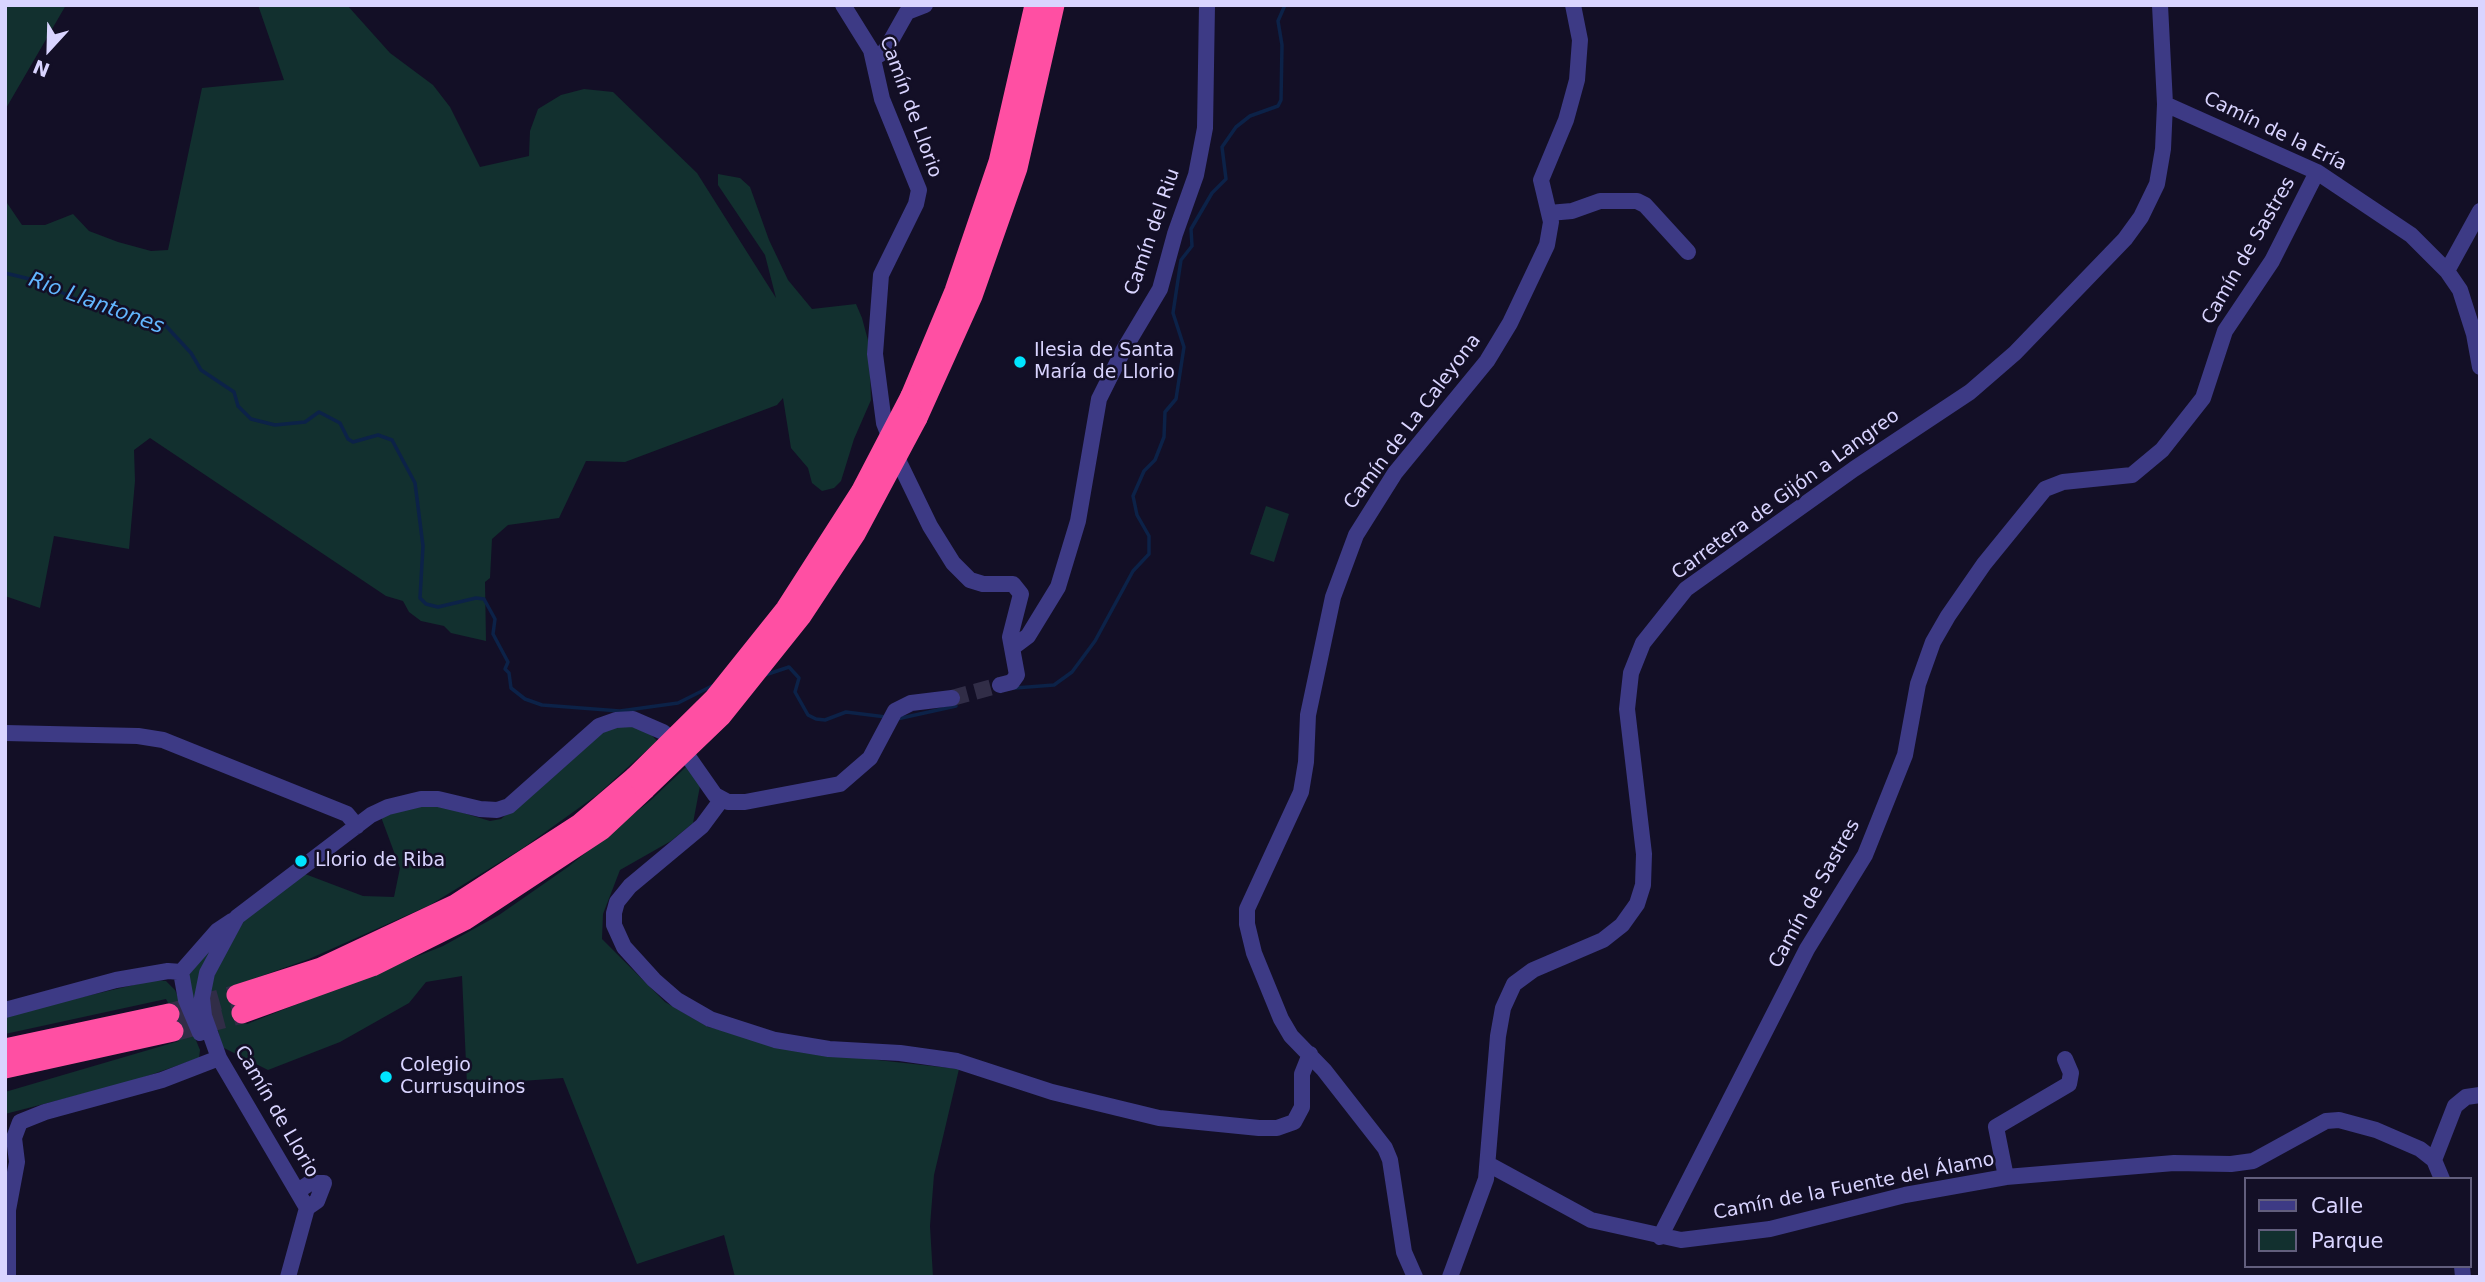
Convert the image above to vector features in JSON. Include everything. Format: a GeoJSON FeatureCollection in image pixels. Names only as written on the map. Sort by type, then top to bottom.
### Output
{"type":"FeatureCollection","features":[{"type":"Feature","properties":{"kind":"highway"},"geometry":{"type":"LineString","coordinates":[[640,783],[714,699],[786,609],[861,492],[911,396],[955,291],[999,162],[1035,5]]}},
{"type":"Feature","properties":{"kind":"highway"},"geometry":{"type":"LineString","coordinates":[[240,1004],[455,905],[640,783],[721,716],[801,616],[855,534],[916,418],[972,296],[1017,168],[1054,5]]}},
{"type":"Feature","properties":{"kind":"highway"},"geometry":{"type":"LineString","coordinates":[[5,1049],[171,1023],[5,1068]]}},
{"type":"Feature","properties":{"kind":"street","name":"Camín de Llorio"},"geometry":{"type":"LineString","coordinates":[[843,5],[874,58],[888,118],[919,190],[916,204],[881,275],[876,354],[884,423],[924,514],[961,573],[977,583],[1005,583],[1018,588],[1021,594],[1011,630],[1017,675],[1012,682],[1000,685]]}},
{"type":"Feature","properties":{"kind":"street"},"geometry":{"type":"LineString","coordinates":[[874,58],[885,51],[907,12],[925,5]]}},
{"type":"Feature","properties":{"kind":"street","name":"Camín del Riu"},"geometry":{"type":"LineString","coordinates":[[1012,648],[1028,636],[1058,587],[1078,521],[1099,399],[1123,351],[1160,289],[1175,234],[1196,175],[1205,128],[1207,5]]}},
{"type":"Feature","properties":{"kind":"street","name":"Camín de La Caleyona"},"geometry":{"type":"LineString","coordinates":[[1415,1277],[1404,1252],[1391,1160],[1385,1148],[1310,1054],[1291,1036],[1281,1019],[1254,953],[1247,924],[1247,909],[1301,792],[1306,762],[1308,715],[1336,583],[1365,517],[1395,473],[1487,361],[1510,323],[1547,245],[1549,213],[1541,180],[1566,120],[1577,80],[1580,40],[1573,5]]}},
{"type":"Feature","properties":{"kind":"street","name":"Carretera de Gijón a Langreo"},"geometry":{"type":"LineString","coordinates":[[1450,1277],[1479,1203],[1488,1164],[1498,1035],[1503,1008],[1514,984],[1533,970],[1603,940],[1622,925],[1637,904],[1643,884],[1644,854],[1627,709],[1631,673],[1643,643],[1686,589],[1854,469],[1970,392],[2015,353],[2107,258],[2141,217],[2157,184],[2165,104],[2160,5]]}},
{"type":"Feature","properties":{"kind":"street","name":"Camín de la Ería"},"geometry":{"type":"LineString","coordinates":[[2165,104],[2317,172],[2411,235],[2447,271],[2460,290],[2474,334],[2480,366]]}},
{"type":"Feature","properties":{"kind":"street","name":"Camín de Sastres"},"geometry":{"type":"LineString","coordinates":[[1660,1237],[1807,949],[1865,855],[1905,755],[1918,684],[1933,642],[1948,616],[1983,564],[2045,489],[2063,482],[2132,475],[2162,450],[2203,398],[2225,331],[2272,261],[2317,172]]}},
{"type":"Feature","properties":{"kind":"street"},"geometry":{"type":"LineString","coordinates":[[1549,213],[1572,211],[1600,201],[1637,201],[1645,205],[1688,251]]}},
{"type":"Feature","properties":{"kind":"street"},"geometry":{"type":"LineString","coordinates":[[2447,271],[2480,211]]}},
{"type":"Feature","properties":{"kind":"street"},"geometry":{"type":"LineString","coordinates":[[952,698],[902,706],[891,718],[870,758],[840,784],[745,802],[722,799],[702,826],[630,886],[617,902],[614,925],[632,955],[677,1000],[709,1019],[739,1030],[829,1049],[900,1053],[957,1061],[1052,1093],[1182,1123],[1277,1128],[1288,1126],[1299,1115],[1302,1074],[1310,1054]]}},
{"type":"Feature","properties":{"kind":"street","name":"Camín de Llorio"},"geometry":{"type":"LineString","coordinates":[[217,1053],[200,1032],[186,1000],[181,972],[217,931],[352,820],[421,799],[438,799],[489,810],[509,806],[599,726],[616,720],[632,719],[663,732],[680,745],[715,795],[722,799]]}},
{"type":"Feature","properties":{"kind":"street"},"geometry":{"type":"LineString","coordinates":[[5,733],[156,739],[352,820]]}},
{"type":"Feature","properties":{"kind":"street","name":"Camín de Llorio"},"geometry":{"type":"LineString","coordinates":[[237,917],[207,973],[202,998],[207,1030],[217,1053],[307,1208],[288,1277]]}},
{"type":"Feature","properties":{"kind":"street"},"geometry":{"type":"LineString","coordinates":[[5,1010],[116,980],[167,971],[181,972]]}},
{"type":"Feature","properties":{"kind":"street"},"geometry":{"type":"LineString","coordinates":[[8,1277],[8,1210],[17,1162],[15,1138],[20,1122],[45,1112],[162,1080],[217,1053]]}},
{"type":"Feature","properties":{"kind":"street"},"geometry":{"type":"LineString","coordinates":[[2006,1177],[1996,1127],[2069,1084],[2071,1073],[2065,1059]]}},
{"type":"Feature","properties":{"kind":"street"},"geometry":{"type":"LineString","coordinates":[[2441,1177],[2434,1160],[2455,1106],[2466,1097],[2480,1095]]}},
{"type":"Feature","properties":{"kind":"street","name":"Camín de la Fuente del Álamo"},"geometry":{"type":"LineString","coordinates":[[1488,1164],[1591,1220],[1681,1240],[1770,1229],[1905,1195],[2006,1177],[2174,1163],[2231,1164],[2253,1161],[2314,1126],[2339,1120],[2375,1130],[2420,1149],[2434,1160]]}},
{"type":"Feature","properties":{"kind":"street"},"geometry":{"type":"LineString","coordinates":[[298,1191],[310,1183],[324,1183],[317,1200],[307,1208]]}},
{"type":"Feature","properties":{"kind":"green space"},"geometry":{"type":"Polygon","coordinates":[[[5,5],[66,5],[5,110],[5,5]]]}},
{"type":"Feature","properties":{"kind":"green space"},"geometry":{"type":"Polygon","coordinates":[[[258,5],[347,5],[390,53],[433,85],[450,107],[480,167],[529,156],[530,131],[538,109],[561,95],[584,89],[613,92],[697,173],[776,298],[765,255],[718,185],[718,174],[740,178],[750,187],[769,240],[788,280],[812,309],[856,304],[862,318],[869,344],[871,400],[854,439],[841,481],[834,488],[822,491],[812,483],[808,468],[791,448],[783,398],[777,405],[625,462],[586,461],[559,518],[508,525],[492,539],[490,578],[485,582],[486,641],[451,633],[444,626],[421,621],[409,612],[403,601],[386,596],[150,438],[134,450],[135,481],[129,549],[54,536],[40,608],[5,596],[5,200],[22,225],[45,225],[73,214],[89,231],[118,242],[151,251],[168,250],[202,88],[284,80],[258,5]]]}},
{"type":"Feature","properties":{"kind":"green space"},"geometry":{"type":"Polygon","coordinates":[[[1266,506],[1289,514],[1274,562],[1250,554],[1266,506]]]}},
{"type":"Feature","properties":{"kind":"green space"},"geometry":{"type":"Polygon","coordinates":[[[621,724],[648,731],[657,741],[597,795],[523,848],[430,905],[309,959],[236,985],[243,1022],[247,1024],[443,946],[499,915],[568,867],[651,800],[688,765],[700,786],[693,823],[671,841],[620,870],[603,914],[602,939],[665,1002],[708,1027],[850,1057],[959,1069],[934,1175],[930,1226],[933,1277],[735,1277],[724,1235],[637,1264],[563,1078],[467,1085],[462,976],[426,982],[409,1003],[340,1042],[268,1070],[222,1047],[208,989],[229,943],[248,914],[305,874],[363,896],[394,897],[400,868],[381,817],[400,809],[437,805],[490,821],[501,819],[595,735],[621,724]]]}},
{"type":"Feature","properties":{"kind":"green space"},"geometry":{"type":"Polygon","coordinates":[[[224,932],[198,1015],[186,978],[224,932]]]}},
{"type":"Feature","properties":{"kind":"green space"},"geometry":{"type":"Polygon","coordinates":[[[155,980],[166,981],[175,990],[200,1050],[199,1058],[133,1081],[5,1114],[5,1092],[179,1041],[174,1014],[166,999],[5,1034],[5,1015],[155,980]]]}},
{"type":"Feature","properties":{"kind":"waterway","name":"Rio Llantones"},"geometry":{"type":"LineString","coordinates":[[1015,688],[1054,685],[1072,672],[1095,641],[1133,571],[1149,554],[1149,536],[1137,515],[1133,496],[1144,471],[1155,460],[1164,437],[1165,412],[1176,399],[1184,347],[1173,313],[1181,260],[1192,246],[1191,229],[1212,193],[1226,179],[1222,147],[1236,127],[1250,116],[1278,106],[1281,100],[1282,45],[1278,21],[1285,5]]}},
{"type":"Feature","properties":{"kind":"waterway","name":"Rio Llantones"},"geometry":{"type":"LineString","coordinates":[[5,273],[34,280],[85,303],[111,307],[119,316],[166,326],[191,353],[201,370],[234,392],[238,406],[251,419],[275,425],[305,422],[319,412],[340,423],[348,439],[353,442],[378,435],[392,440],[415,483],[423,546],[420,598],[426,604],[438,607],[476,598],[484,599],[495,619],[493,634],[508,662],[505,669],[509,673],[511,688],[525,699],[542,705],[620,711],[678,703],[712,686]]}},
{"type":"Feature","properties":{"kind":"waterway","name":"Rio Llantones"},"geometry":{"type":"LineString","coordinates":[[765,675],[789,667],[799,678],[795,692],[808,715],[816,719],[825,720],[846,712],[886,717]]}},
{"type":"Feature","properties":{"kind":"waterway","name":"Rio Llantones"},"geometry":{"type":"LineString","coordinates":[[897,719],[956,706]]}},
{"type":"Feature","properties":{"kind":"tunnel"},"geometry":{"type":"LineString","coordinates":[[952,698],[1000,685]]}},
{"type":"Feature","properties":{"kind":"tunnel"},"geometry":{"type":"LineString","coordinates":[[169,1014],[237,995]]}},
{"type":"Feature","properties":{"kind":"tunnel"},"geometry":{"type":"LineString","coordinates":[[173,1031],[242,1013]]}},
{"type":"Feature","properties":{"kind":"place","name":"Ilesia de Santa María de Llorio"},"geometry":{"type":"Point","coordinates":[1020,362]}},
{"type":"Feature","properties":{"kind":"place","name":"Llorio de Riba"},"geometry":{"type":"Point","coordinates":[301,861]}},
{"type":"Feature","properties":{"kind":"place","name":"Colegio Currusquinos"},"geometry":{"type":"Point","coordinates":[386,1077]}}]}
